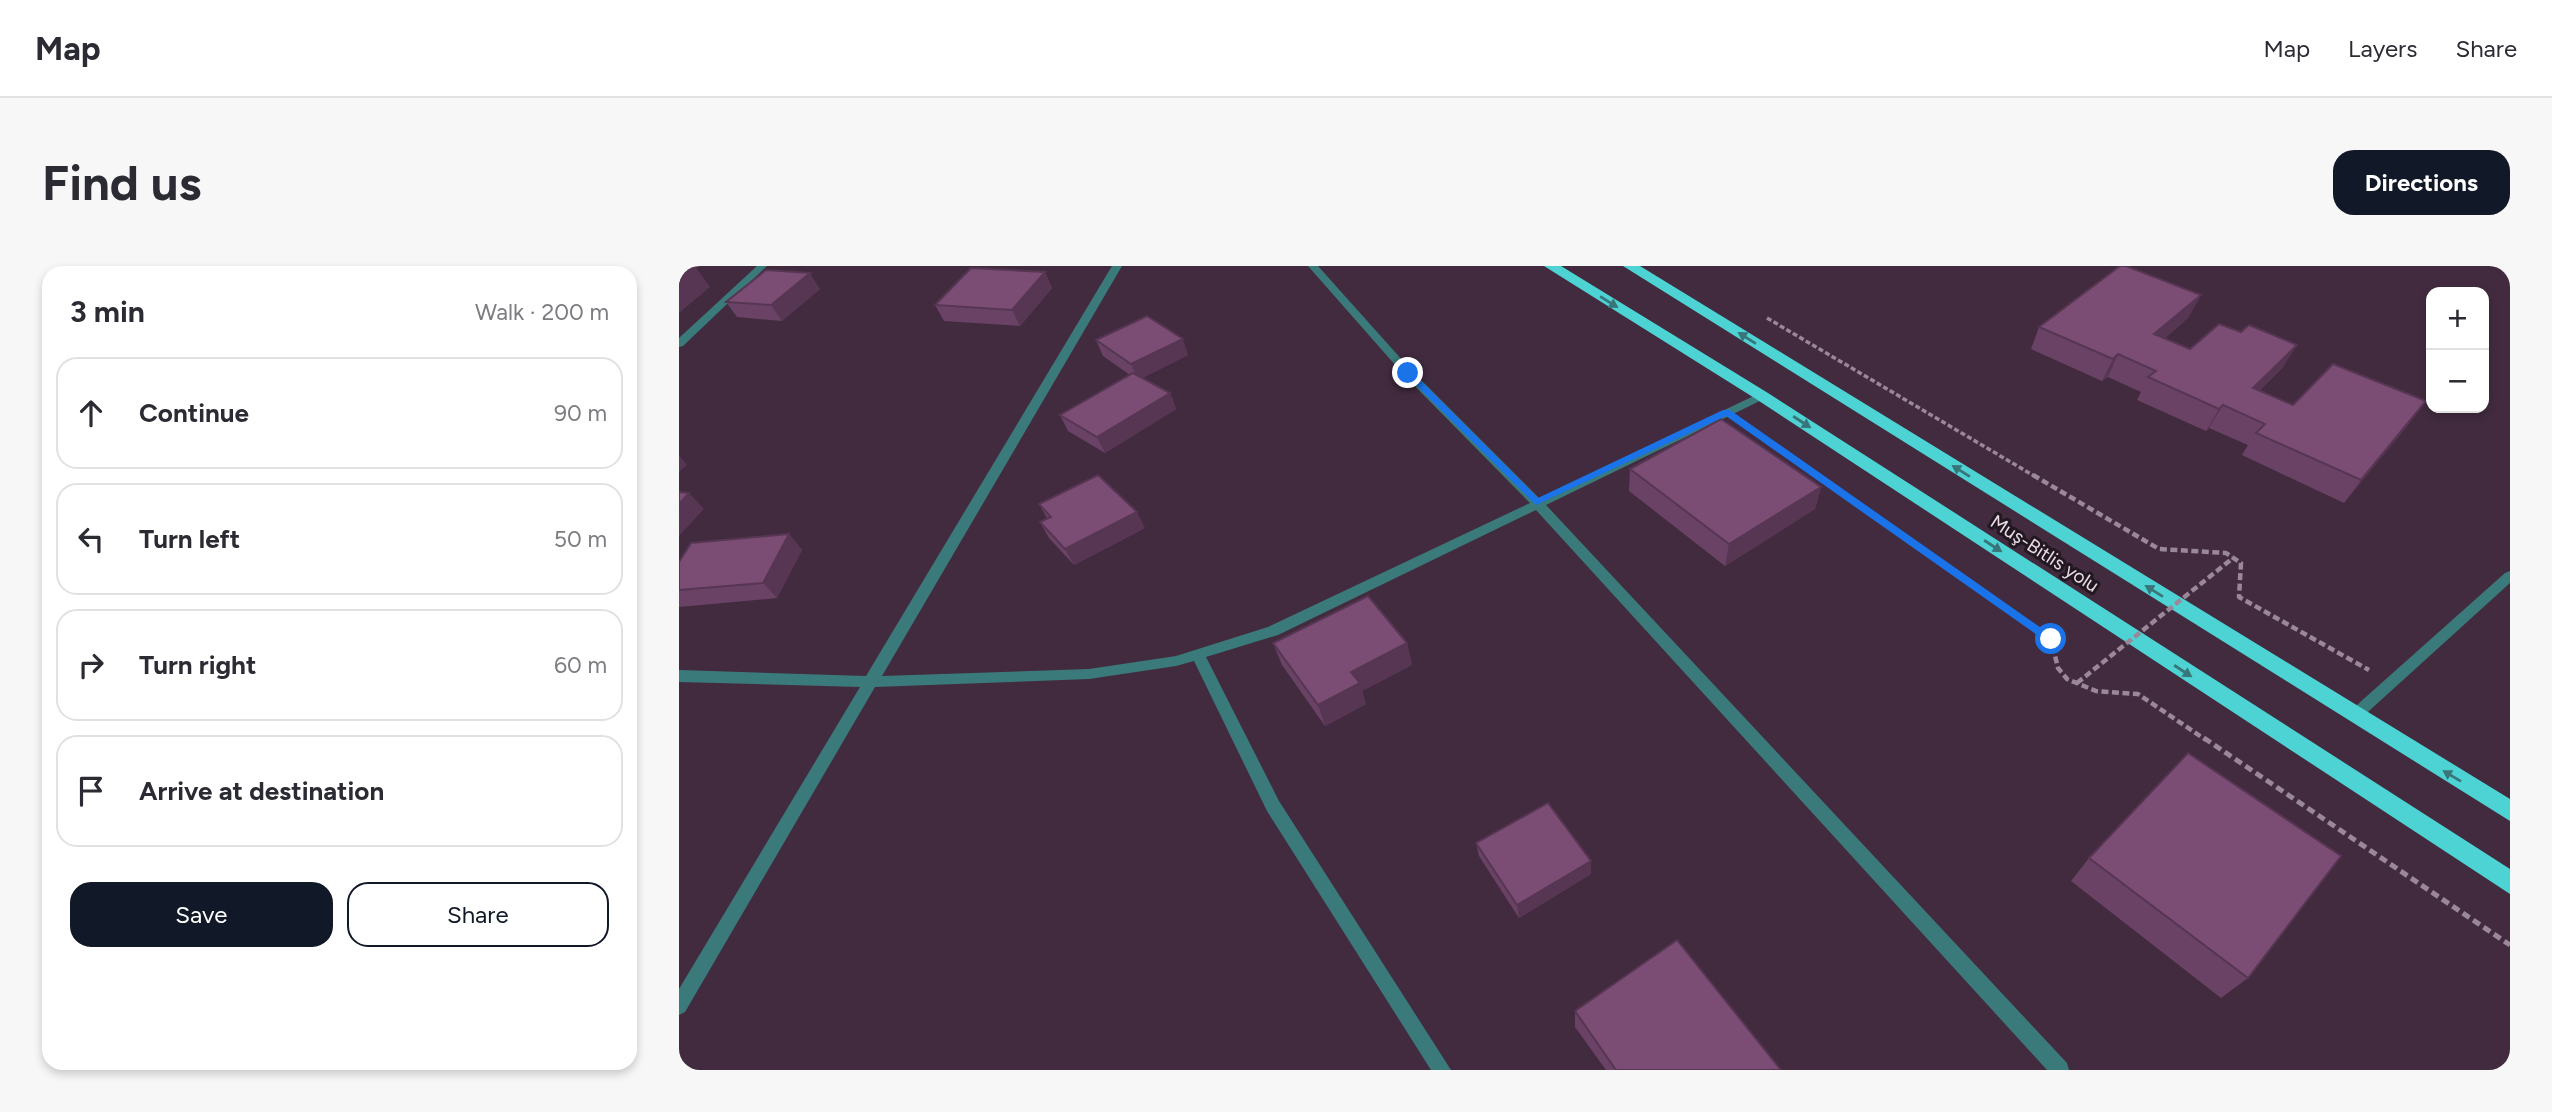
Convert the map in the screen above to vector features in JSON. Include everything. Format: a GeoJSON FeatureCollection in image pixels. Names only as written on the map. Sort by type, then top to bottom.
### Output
{"type":"FeatureCollection","features":[{"type":"Feature","properties":{"kind":"highway","name":"Muş-Bitlis yolu"},"geometry":{"type":"LineString","coordinates":[[1551,266],[1762,396],[2510,883]]}},
{"type":"Feature","properties":{"kind":"highway","name":"Muş-Bitlis yolu"},"geometry":{"type":"LineString","coordinates":[[1630,266],[2510,811]]}},
{"type":"Feature","properties":{"kind":"street"},"geometry":{"type":"LineString","coordinates":[[679,344],[761,266]]}},
{"type":"Feature","properties":{"kind":"street"},"geometry":{"type":"LineString","coordinates":[[679,1006],[1117,266]]}},
{"type":"Feature","properties":{"kind":"street"},"geometry":{"type":"LineString","coordinates":[[1313,266],[1408,373],[1536,502],[2060,1070]]}},
{"type":"Feature","properties":{"kind":"street"},"geometry":{"type":"LineString","coordinates":[[679,676],[871,682],[1089,674],[1176,661],[1273,631],[1536,502],[1762,396]]}},
{"type":"Feature","properties":{"kind":"street"},"geometry":{"type":"LineString","coordinates":[[2354,716],[2510,576]]}},
{"type":"Feature","properties":{"kind":"street"},"geometry":{"type":"LineString","coordinates":[[1198,654],[1273,806],[1442,1070]]}},
{"type":"Feature","properties":{"kind":"path"},"geometry":{"type":"LineString","coordinates":[[1763,316],[2159,549],[2226,553],[2241,564],[2239,597],[2392,682]]}},
{"type":"Feature","properties":{"kind":"path"},"geometry":{"type":"LineString","coordinates":[[1727,412],[2051,639],[2061,672],[2077,684],[2093,692],[2138,694],[2510,945]]}},
{"type":"Feature","properties":{"kind":"path"},"geometry":{"type":"LineString","coordinates":[[2077,684],[2233,558]]}},
{"type":"Feature","properties":{"kind":"building"},"geometry":{"type":"Polygon","coordinates":[[[2120,266],[2126,266],[2201,295],[2154,334],[2190,349],[2219,324],[2241,332],[2249,325],[2297,345],[2253,388],[2293,405],[2333,364],[2426,401],[2361,480],[2256,433],[2265,424],[2223,405],[2219,409],[2148,377],[2156,371],[2118,354],[2113,359],[2039,327],[2120,266]]]}},
{"type":"Feature","properties":{"kind":"building"},"geometry":{"type":"Polygon","coordinates":[[[971,268],[1045,272],[1012,310],[935,305],[971,268]]]}},
{"type":"Feature","properties":{"kind":"building"},"geometry":{"type":"Polygon","coordinates":[[[766,270],[810,273],[771,305],[726,302],[766,270]]]}},
{"type":"Feature","properties":{"kind":"building"},"geometry":{"type":"Polygon","coordinates":[[[1147,316],[1183,339],[1131,364],[1096,340],[1147,316]]]}},
{"type":"Feature","properties":{"kind":"building"},"geometry":{"type":"Polygon","coordinates":[[[1133,373],[1170,393],[1097,437],[1060,415],[1133,373]]]}},
{"type":"Feature","properties":{"kind":"building"},"geometry":{"type":"Polygon","coordinates":[[[1721,419],[1821,487],[1729,544],[1630,469],[1721,419]]]}},
{"type":"Feature","properties":{"kind":"building"},"geometry":{"type":"Polygon","coordinates":[[[1098,475],[1137,512],[1065,549],[1040,522],[1051,517],[1039,504],[1098,475]]]}},
{"type":"Feature","properties":{"kind":"building"},"geometry":{"type":"Polygon","coordinates":[[[679,492],[689,493],[679,504],[679,492]]]}},
{"type":"Feature","properties":{"kind":"building"},"geometry":{"type":"Polygon","coordinates":[[[789,534],[763,583],[679,590],[679,562],[691,543],[789,534]]]}},
{"type":"Feature","properties":{"kind":"building"},"geometry":{"type":"Polygon","coordinates":[[[1368,596],[1407,643],[1351,672],[1360,683],[1318,705],[1273,643],[1368,596]]]}},
{"type":"Feature","properties":{"kind":"building"},"geometry":{"type":"Polygon","coordinates":[[[2188,753],[2341,856],[2248,978],[2089,858],[2188,753]]]}},
{"type":"Feature","properties":{"kind":"building"},"geometry":{"type":"Polygon","coordinates":[[[1548,803],[1591,861],[1517,905],[1476,843],[1548,803]]]}},
{"type":"Feature","properties":{"kind":"building"},"geometry":{"type":"Polygon","coordinates":[[[1677,940],[1781,1070],[1616,1070],[1575,1011],[1677,940]]]}},
{"type":"Feature","properties":{"kind":"route"},"geometry":{"type":"LineString","coordinates":[[1408,373],[1536,502],[1727,412],[2051,639]]}}]}
